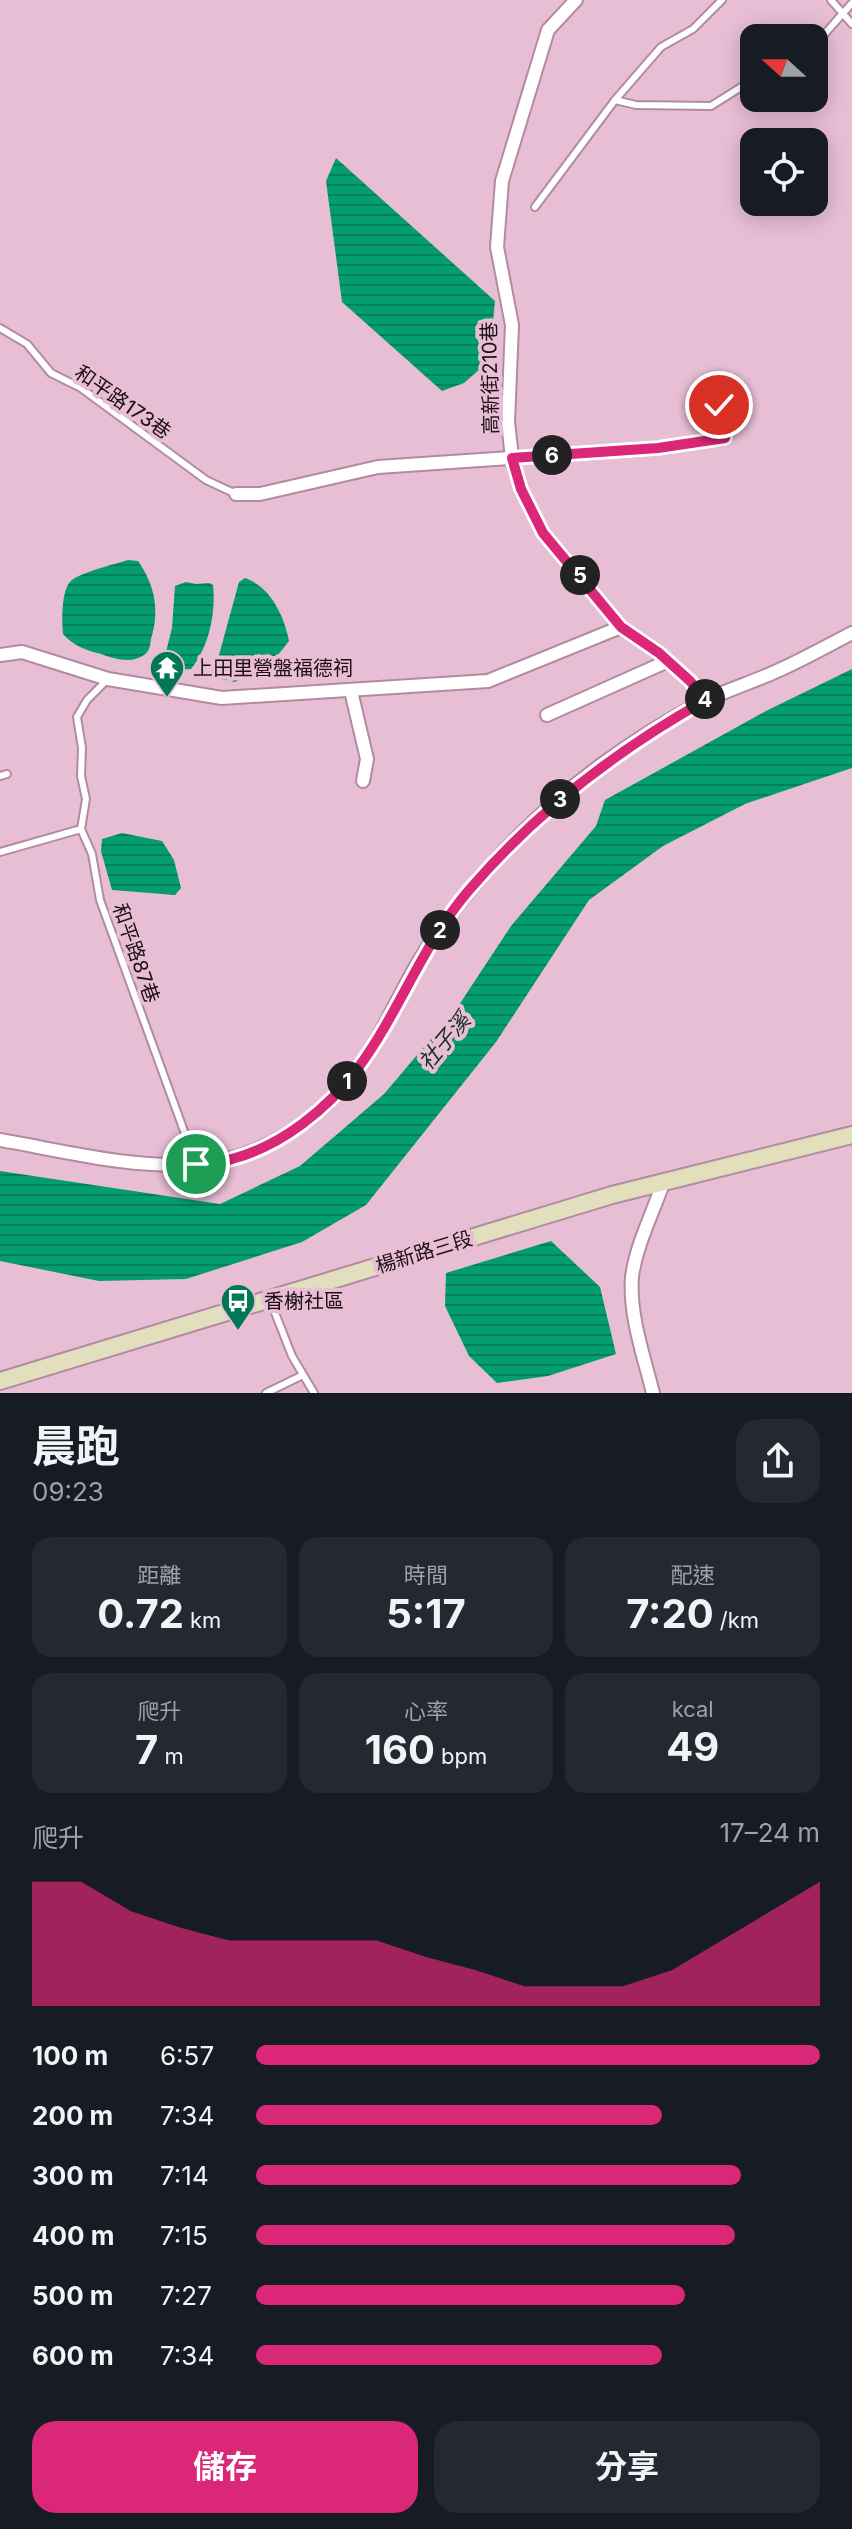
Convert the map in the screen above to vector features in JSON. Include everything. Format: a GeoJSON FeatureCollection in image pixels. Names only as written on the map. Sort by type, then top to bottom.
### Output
{"type":"FeatureCollection","features":[{"type":"Feature","properties":{"kind":"main road","name":"楊新路三段"},"geometry":{"type":"LineString","coordinates":[[0,1381],[461,1240],[663,1183],[852,1135]]}},
{"type":"Feature","properties":{"kind":"street","name":"高新街210巷"},"geometry":{"type":"LineString","coordinates":[[576,0],[548,30],[502,181],[497,247],[512,325],[508,422],[512,458],[521,489],[543,533],[621,627],[668,661],[706,700]]}},
{"type":"Feature","properties":{"kind":"street"},"geometry":{"type":"LineString","coordinates":[[236,494],[260,494],[378,467],[658,448],[725,438],[719,405],[709,394]]}},
{"type":"Feature","properties":{"kind":"street"},"geometry":{"type":"LineString","coordinates":[[0,655],[22,652],[108,679],[222,698],[488,681],[621,627]]}},
{"type":"Feature","properties":{"kind":"street"},"geometry":{"type":"LineString","coordinates":[[0,1140],[150,1164],[196,1164],[229,1161],[253,1153],[300,1126],[333,1097],[365,1058],[424,953],[468,891],[516,838],[573,788],[656,728],[706,700],[779,670],[852,633]]}},
{"type":"Feature","properties":{"kind":"street"},"geometry":{"type":"LineString","coordinates":[[547,715],[668,661]]}},
{"type":"Feature","properties":{"kind":"street"},"geometry":{"type":"LineString","coordinates":[[351,691],[367,759],[363,781]]}},
{"type":"Feature","properties":{"kind":"street"},"geometry":{"type":"LineString","coordinates":[[653,1393],[636,1324],[632,1280],[635,1261],[663,1183]]}},
{"type":"Feature","properties":{"kind":"lane"},"geometry":{"type":"LineString","coordinates":[[535,207],[615,100],[661,47],[693,29],[722,0]]}},
{"type":"Feature","properties":{"kind":"lane"},"geometry":{"type":"LineString","coordinates":[[831,0],[852,24]]}},
{"type":"Feature","properties":{"kind":"lane"},"geometry":{"type":"LineString","coordinates":[[828,30],[852,3]]}},
{"type":"Feature","properties":{"kind":"lane"},"geometry":{"type":"LineString","coordinates":[[615,100],[636,105],[711,106],[740,88]]}},
{"type":"Feature","properties":{"kind":"lane","name":"和平路173巷"},"geometry":{"type":"LineString","coordinates":[[0,328],[27,344],[51,373],[81,388],[206,480],[236,494]]}},
{"type":"Feature","properties":{"kind":"lane"},"geometry":{"type":"LineString","coordinates":[[0,852],[81,829],[86,799],[81,776],[82,748],[77,717],[87,700],[108,679]]}},
{"type":"Feature","properties":{"kind":"lane","name":"和平路87巷"},"geometry":{"type":"LineString","coordinates":[[81,829],[92,854],[100,900],[115,944],[196,1164]]}},
{"type":"Feature","properties":{"kind":"lane"},"geometry":{"type":"LineString","coordinates":[[270,1300],[301,1376],[314,1393]]}},
{"type":"Feature","properties":{"kind":"lane"},"geometry":{"type":"LineString","coordinates":[[266,1393],[301,1376]]}},
{"type":"Feature","properties":{"kind":"water"},"geometry":{"type":"Polygon","coordinates":[[[336,158],[495,301],[489,361],[464,383],[442,391],[342,302],[326,181],[336,158]]]}},
{"type":"Feature","properties":{"kind":"water"},"geometry":{"type":"Polygon","coordinates":[[[128,560],[138,561],[144,570],[152,589],[155,608],[149,650],[139,658],[129,660],[112,658],[76,645],[63,634],[62,615],[65,594],[73,579],[128,560]]]}},
{"type":"Feature","properties":{"kind":"water"},"geometry":{"type":"Polygon","coordinates":[[[245,578],[269,595],[284,622],[289,641],[278,655],[235,682],[213,677],[239,582],[245,578]]]}},
{"type":"Feature","properties":{"kind":"water"},"geometry":{"type":"Polygon","coordinates":[[[186,582],[213,585],[210,629],[191,669],[173,667],[164,660],[172,628],[175,586],[186,582]]]}},
{"type":"Feature","properties":{"kind":"water","name":"社子溪"},"geometry":{"type":"Polygon","coordinates":[[[852,669],[852,768],[745,804],[663,846],[589,900],[496,1042],[366,1205],[302,1242],[186,1279],[99,1281],[0,1261],[0,1171],[220,1204],[300,1166],[384,1094],[457,1008],[511,926],[596,826],[605,800],[766,711],[852,669]]]}},
{"type":"Feature","properties":{"kind":"water"},"geometry":{"type":"Polygon","coordinates":[[[122,833],[162,841],[174,860],[181,888],[175,895],[112,890],[101,851],[102,839],[122,833]]]}},
{"type":"Feature","properties":{"kind":"water"},"geometry":{"type":"Polygon","coordinates":[[[551,1241],[600,1287],[616,1354],[548,1376],[497,1383],[469,1356],[445,1306],[446,1273],[551,1241]]]}},
{"type":"Feature","properties":{"kind":"place","name":"上田里營盤福德祠"},"geometry":{"type":"Point","coordinates":[167,699]}},
{"type":"Feature","properties":{"kind":"place","name":"香榭社區"},"geometry":{"type":"Point","coordinates":[238,1332]}},
{"type":"Feature","properties":{"kind":"route"},"geometry":{"type":"LineString","coordinates":[[196,1164],[229,1161],[253,1153],[300,1126],[333,1097],[358,1068],[424,953],[468,891],[516,838],[573,788],[656,728],[706,700],[659,653],[621,627],[543,533],[521,489],[512,458],[658,448],[725,438],[719,405]]}}]}
